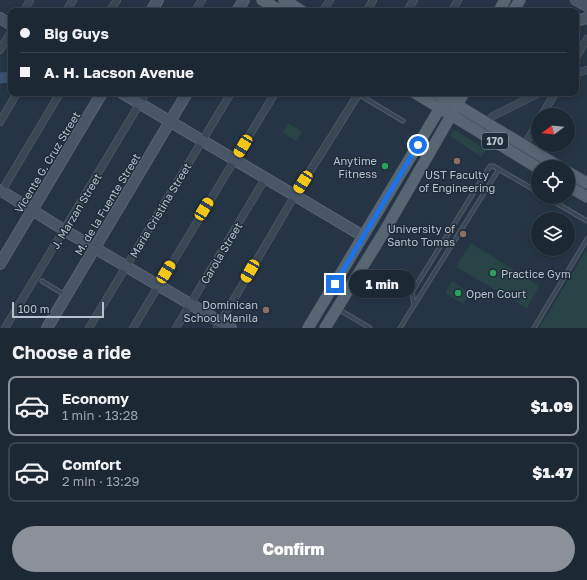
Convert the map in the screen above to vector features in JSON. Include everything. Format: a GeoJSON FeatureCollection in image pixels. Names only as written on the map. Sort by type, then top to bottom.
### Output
{"type":"FeatureCollection","features":[{"type":"Feature","properties":{"kind":"main road"},"geometry":{"type":"LineString","coordinates":[[262,0],[283,6]]}},
{"type":"Feature","properties":{"kind":"main road","name":"170"},"geometry":{"type":"LineString","coordinates":[[420,96],[531,164]]}},
{"type":"Feature","properties":{"kind":"main road"},"geometry":{"type":"LineString","coordinates":[[308,328],[440,109],[444,96]]}},
{"type":"Feature","properties":{"kind":"main road","name":"170"},"geometry":{"type":"LineString","coordinates":[[445,96],[457,105],[548,160]]}},
{"type":"Feature","properties":{"kind":"main road"},"geometry":{"type":"LineString","coordinates":[[325,328],[384,232],[462,96]]}},
{"type":"Feature","properties":{"kind":"main road"},"geometry":{"type":"LineString","coordinates":[[575,176],[587,183]]}},
{"type":"Feature","properties":{"kind":"main road"},"geometry":{"type":"LineString","coordinates":[[575,190],[587,198]]}},
{"type":"Feature","properties":{"kind":"street"},"geometry":{"type":"LineString","coordinates":[[576,0],[587,6]]}},
{"type":"Feature","properties":{"kind":"street"},"geometry":{"type":"LineString","coordinates":[[0,50],[8,37]]}},
{"type":"Feature","properties":{"kind":"street"},"geometry":{"type":"LineString","coordinates":[[579,52],[587,39]]}},
{"type":"Feature","properties":{"kind":"street"},"geometry":{"type":"LineString","coordinates":[[0,122],[15,96]]}},
{"type":"Feature","properties":{"kind":"street"},"geometry":{"type":"LineString","coordinates":[[58,96],[1,191],[190,304],[219,325],[231,328]]}},
{"type":"Feature","properties":{"kind":"street","name":"Vicente G. Cruz Street"},"geometry":{"type":"LineString","coordinates":[[0,264],[100,96]]}},
{"type":"Feature","properties":{"kind":"street"},"geometry":{"type":"LineString","coordinates":[[127,96],[363,236]]}},
{"type":"Feature","properties":{"kind":"street","name":"J. Marzan Street"},"geometry":{"type":"LineString","coordinates":[[5,328],[144,96]]}},
{"type":"Feature","properties":{"kind":"street","name":"M. de la Fuente Street"},"geometry":{"type":"LineString","coordinates":[[47,328],[185,96]]}},
{"type":"Feature","properties":{"kind":"street","name":"Maria Cristina Street"},"geometry":{"type":"LineString","coordinates":[[89,328],[229,96]]}},
{"type":"Feature","properties":{"kind":"street"},"geometry":{"type":"LineString","coordinates":[[133,328],[273,96]]}},
{"type":"Feature","properties":{"kind":"street"},"geometry":{"type":"LineString","coordinates":[[219,325],[295,195],[358,96]]}},
{"type":"Feature","properties":{"kind":"street"},"geometry":{"type":"LineString","coordinates":[[486,123],[493,116],[533,96]]}},
{"type":"Feature","properties":{"kind":"street"},"geometry":{"type":"LineString","coordinates":[[550,108],[553,96]]}},
{"type":"Feature","properties":{"kind":"street"},"geometry":{"type":"LineString","coordinates":[[524,146],[531,135]]}},
{"type":"Feature","properties":{"kind":"street","name":"Carola Street"},"geometry":{"type":"LineString","coordinates":[[176,328],[266,178]]}},
{"type":"Feature","properties":{"kind":"lane"},"geometry":{"type":"LineString","coordinates":[[362,96],[402,121]]}},
{"type":"Feature","properties":{"kind":"lane"},"geometry":{"type":"LineString","coordinates":[[414,305],[412,292],[490,166],[493,166],[531,188]]}},
{"type":"Feature","properties":{"kind":"lane"},"geometry":{"type":"LineString","coordinates":[[400,328],[499,170]]}},
{"type":"Feature","properties":{"kind":"lane"},"geometry":{"type":"LineString","coordinates":[[558,204],[587,221]]}},
{"type":"Feature","properties":{"kind":"lane"},"geometry":{"type":"LineString","coordinates":[[534,328],[587,239]]}},
{"type":"Feature","properties":{"kind":"lane"},"geometry":{"type":"LineString","coordinates":[[42,281],[66,296]]}},
{"type":"Feature","properties":{"kind":"lane"},"geometry":{"type":"LineString","coordinates":[[337,308],[370,328]]}},
{"type":"Feature","properties":{"kind":"green space"},"geometry":{"type":"Polygon","coordinates":[[[288,123],[302,132],[296,141],[283,133],[288,123]]]}},
{"type":"Feature","properties":{"kind":"green space"},"geometry":{"type":"Polygon","coordinates":[[[454,129],[486,150],[481,157],[450,136],[454,129]]]}},
{"type":"Feature","properties":{"kind":"green space","name":"Practice Gym"},"geometry":{"type":"Polygon","coordinates":[[[471,243],[539,286],[527,308],[456,267],[471,243]]]}},
{"type":"Feature","properties":{"kind":"green space"},"geometry":{"type":"Polygon","coordinates":[[[587,249],[587,328],[539,328],[587,249]]]}},
{"type":"Feature","properties":{"kind":"green space","name":"Open Court"},"geometry":{"type":"Polygon","coordinates":[[[452,281],[470,293],[463,304],[445,293],[452,281]]]}},
{"type":"Feature","properties":{"kind":"waterway"},"geometry":{"type":"LineString","coordinates":[[0,78],[8,77]]}},
{"type":"Feature","properties":{"kind":"place","name":"UST Faculty of Engineering"},"geometry":{"type":"Point","coordinates":[457,161]}},
{"type":"Feature","properties":{"kind":"place","name":"Anytime Fitness"},"geometry":{"type":"Point","coordinates":[385,166]}},
{"type":"Feature","properties":{"kind":"place","name":"University of Santo Tomas"},"geometry":{"type":"Point","coordinates":[463,234]}},
{"type":"Feature","properties":{"kind":"place","name":"Practice Gym"},"geometry":{"type":"Point","coordinates":[493,273]}},
{"type":"Feature","properties":{"kind":"place","name":"Open Court"},"geometry":{"type":"Point","coordinates":[458,293]}},
{"type":"Feature","properties":{"kind":"place","name":"Dominican School Manila"},"geometry":{"type":"Point","coordinates":[266,310]}},
{"type":"Feature","properties":{"kind":"route"},"geometry":{"type":"LineString","coordinates":[[335,284],[418,145]]}}]}
